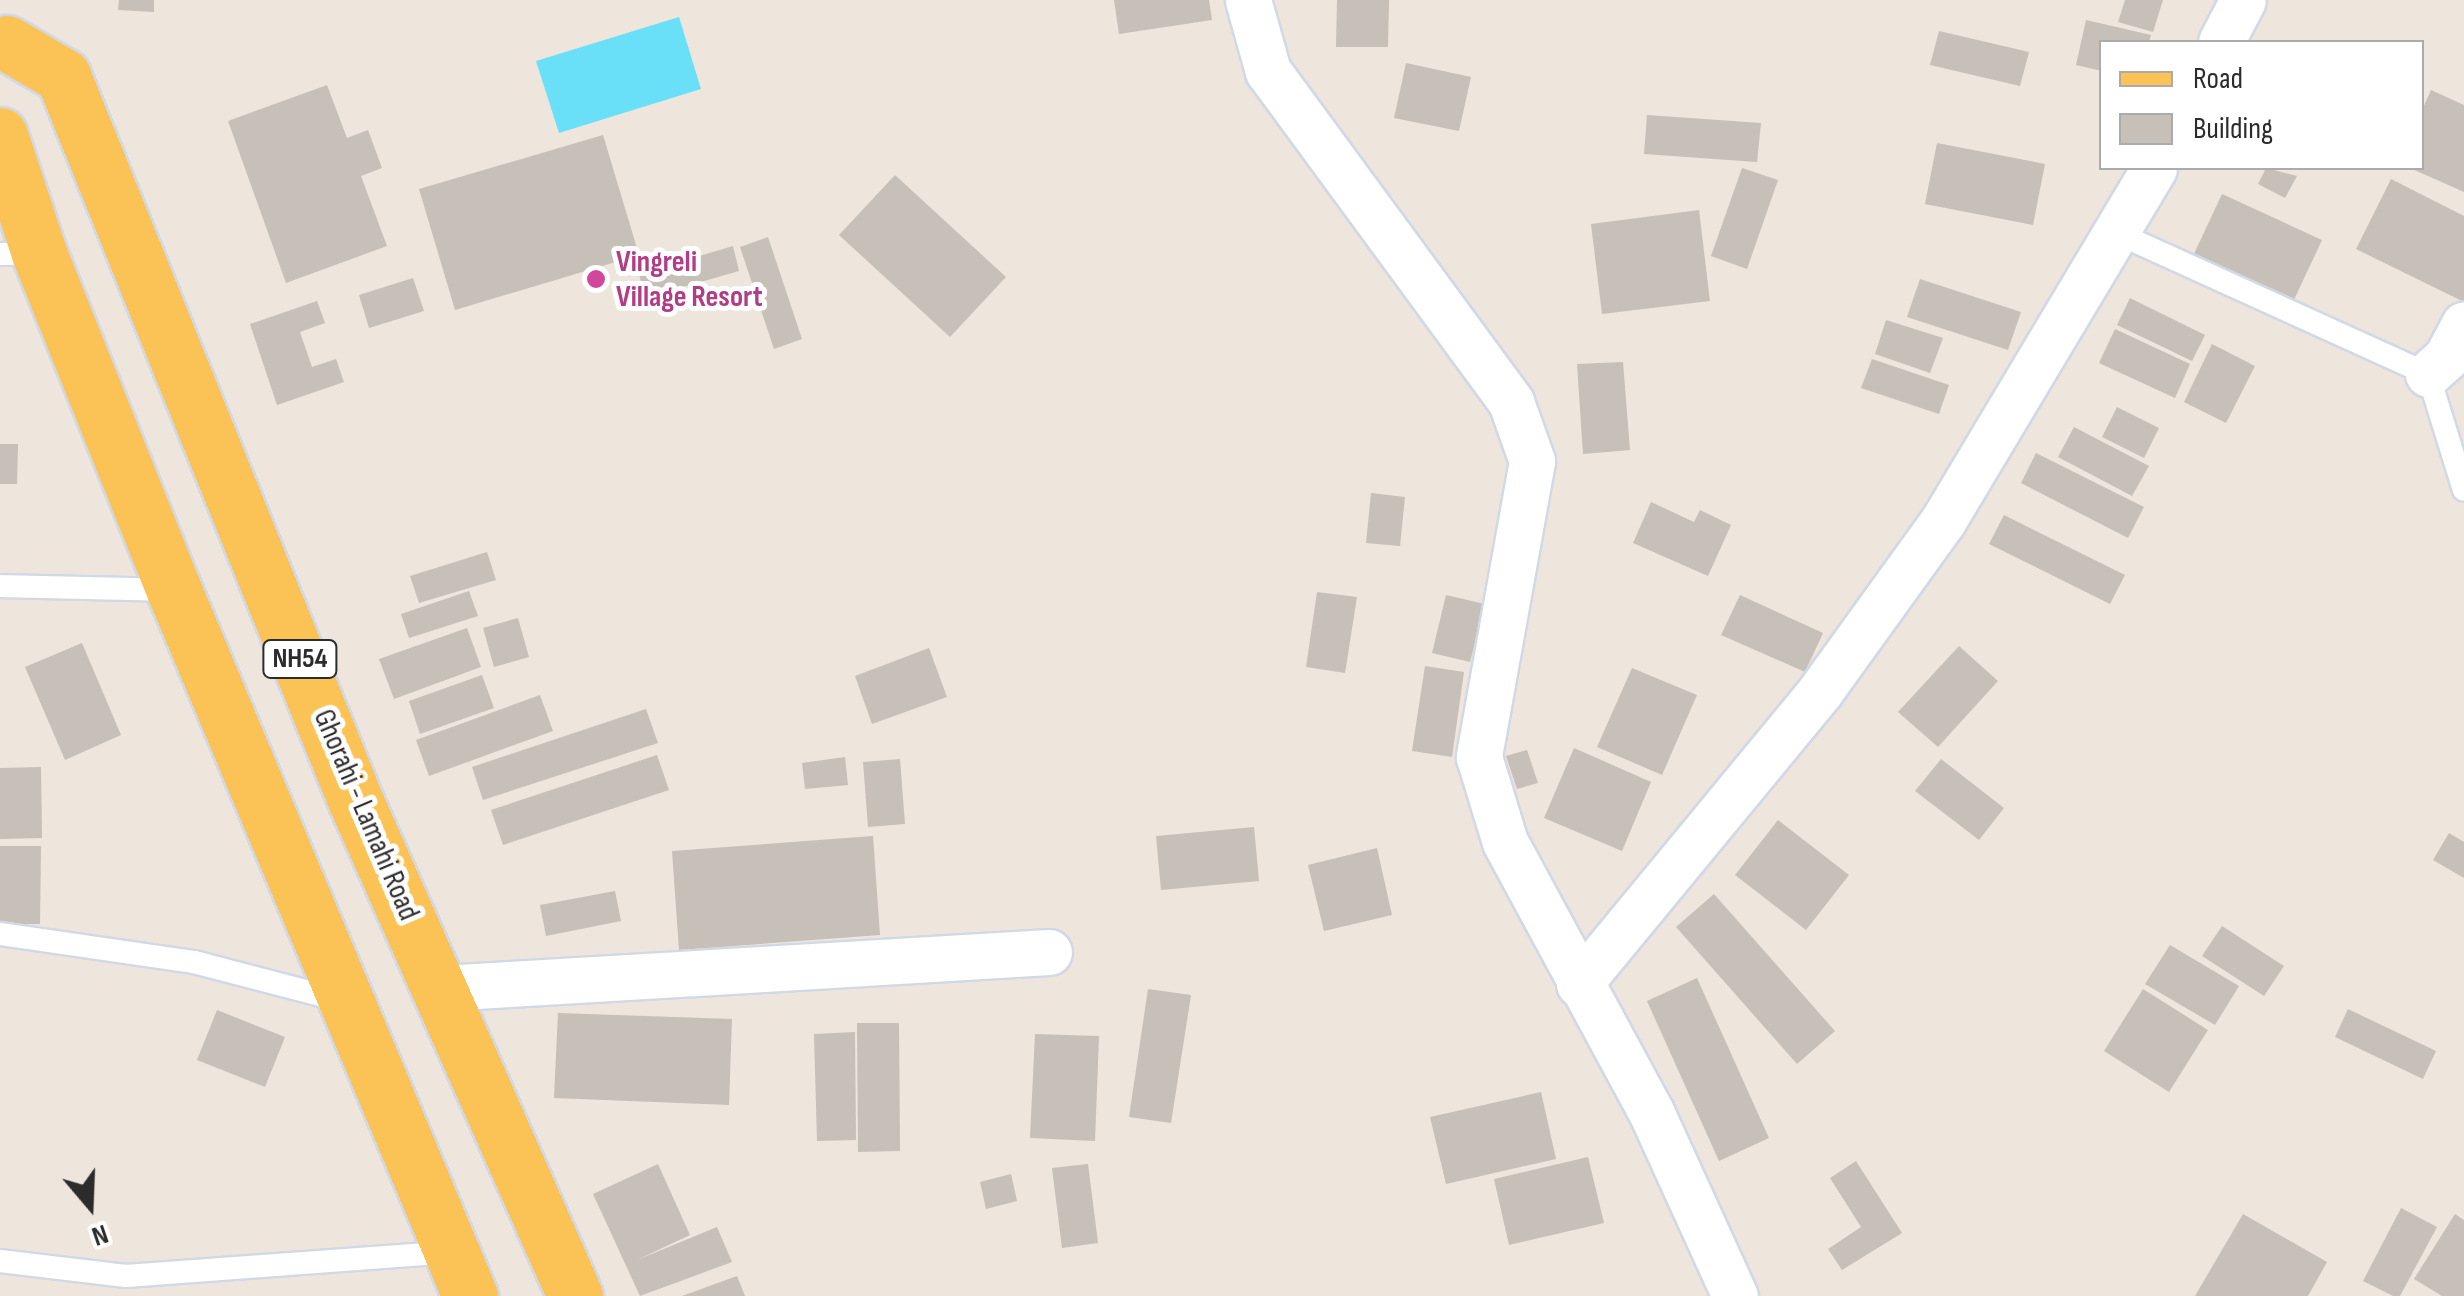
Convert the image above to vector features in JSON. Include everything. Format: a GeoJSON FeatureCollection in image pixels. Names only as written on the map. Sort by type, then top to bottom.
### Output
{"type":"FeatureCollection","features":[{"type":"Feature","properties":{"kind":"main road","name":"Ghorahi - Lamahi Road"},"geometry":{"type":"LineString","coordinates":[[2,43],[63,76],[353,794],[576,1296]]}},
{"type":"Feature","properties":{"kind":"main road","name":"NH54"},"geometry":{"type":"LineString","coordinates":[[0,135],[20,254],[174,590],[461,1274]]}},
{"type":"Feature","properties":{"kind":"street"},"geometry":{"type":"LineString","coordinates":[[1248,0],[1268,71],[1511,402],[1532,461],[1479,757],[1505,842],[1652,1114],[1735,1296]]}},
{"type":"Feature","properties":{"kind":"street"},"geometry":{"type":"LineString","coordinates":[[2223,40],[2244,0]]}},
{"type":"Feature","properties":{"kind":"street"},"geometry":{"type":"LineString","coordinates":[[1579,984],[1821,690],[1943,521],[2153,170]]}},
{"type":"Feature","properties":{"kind":"street"},"geometry":{"type":"LineString","coordinates":[[2428,374],[2446,358],[2464,324]]}},
{"type":"Feature","properties":{"kind":"street"},"geometry":{"type":"LineString","coordinates":[[442,988],[1049,952]]}},
{"type":"Feature","properties":{"kind":"lane"},"geometry":{"type":"LineString","coordinates":[[2117,233],[2428,374],[2464,490]]}},
{"type":"Feature","properties":{"kind":"lane"},"geometry":{"type":"LineString","coordinates":[[0,586],[174,590]]}},
{"type":"Feature","properties":{"kind":"lane"},"geometry":{"type":"LineString","coordinates":[[0,934],[194,962],[345,1001]]}},
{"type":"Feature","properties":{"kind":"lane"},"geometry":{"type":"LineString","coordinates":[[0,1261],[126,1276],[461,1274]]}},
{"type":"Feature","properties":{"kind":"water"},"geometry":{"type":"Polygon","coordinates":[[[679,17],[701,89],[559,133],[536,61],[679,17]]]}},
{"type":"Feature","properties":{"kind":"building"},"geometry":{"type":"Polygon","coordinates":[[[119,0],[154,0],[154,12],[118,10],[119,0]]]}},
{"type":"Feature","properties":{"kind":"building"},"geometry":{"type":"Polygon","coordinates":[[[1114,0],[1209,0],[1212,20],[1119,34],[1114,0]]]}},
{"type":"Feature","properties":{"kind":"building"},"geometry":{"type":"Polygon","coordinates":[[[1337,0],[1389,0],[1388,47],[1336,47],[1337,0]]]}},
{"type":"Feature","properties":{"kind":"building"},"geometry":{"type":"Polygon","coordinates":[[[2125,0],[2163,0],[2153,32],[2118,22],[2125,0]]]}},
{"type":"Feature","properties":{"kind":"building"},"geometry":{"type":"Polygon","coordinates":[[[2086,20],[2151,35],[2150,40],[2099,40],[2099,70],[2076,65],[2086,20]]]}},
{"type":"Feature","properties":{"kind":"building"},"geometry":{"type":"Polygon","coordinates":[[[1939,31],[2029,52],[2020,86],[1930,65],[1939,31]]]}},
{"type":"Feature","properties":{"kind":"building"},"geometry":{"type":"Polygon","coordinates":[[[1406,63],[1471,77],[1459,131],[1394,118],[1406,63]]]}},
{"type":"Feature","properties":{"kind":"building"},"geometry":{"type":"Polygon","coordinates":[[[327,85],[347,138],[368,130],[382,168],[361,176],[387,246],[286,283],[228,121],[327,85]]]}},
{"type":"Feature","properties":{"kind":"building"},"geometry":{"type":"Polygon","coordinates":[[[2431,90],[2464,105],[2464,192],[2414,170],[2424,170],[2424,106],[2431,90]]]}},
{"type":"Feature","properties":{"kind":"building"},"geometry":{"type":"Polygon","coordinates":[[[1647,115],[1761,123],[1757,162],[1644,154],[1647,115]]]}},
{"type":"Feature","properties":{"kind":"building"},"geometry":{"type":"Polygon","coordinates":[[[603,135],[639,255],[455,310],[419,189],[603,135]]]}},
{"type":"Feature","properties":{"kind":"building"},"geometry":{"type":"Polygon","coordinates":[[[1937,143],[2045,164],[2033,225],[1925,204],[1937,143]]]}},
{"type":"Feature","properties":{"kind":"building"},"geometry":{"type":"Polygon","coordinates":[[[1742,168],[1778,180],[1747,269],[1711,256],[1742,168]]]}},
{"type":"Feature","properties":{"kind":"building"},"geometry":{"type":"Polygon","coordinates":[[[2265,170],[2297,176],[2285,198],[2258,184],[2265,170]]]}},
{"type":"Feature","properties":{"kind":"building"},"geometry":{"type":"Polygon","coordinates":[[[895,175],[1006,277],[950,337],[839,235],[895,175]]]}},
{"type":"Feature","properties":{"kind":"building"},"geometry":{"type":"Polygon","coordinates":[[[2391,179],[2464,216],[2464,302],[2356,249],[2391,179]]]}},
{"type":"Feature","properties":{"kind":"building"},"geometry":{"type":"Polygon","coordinates":[[[2222,194],[2322,240],[2292,304],[2192,258],[2222,194]]]}},
{"type":"Feature","properties":{"kind":"building"},"geometry":{"type":"Polygon","coordinates":[[[1699,210],[1710,301],[1602,314],[1591,224],[1699,210]]]}},
{"type":"Feature","properties":{"kind":"building"},"geometry":{"type":"Polygon","coordinates":[[[768,237],[802,339],[774,349],[740,247],[768,237]]]}},
{"type":"Feature","properties":{"kind":"building"},"geometry":{"type":"Polygon","coordinates":[[[733,246],[739,271],[645,298],[639,274],[733,246]]]}},
{"type":"Feature","properties":{"kind":"building"},"geometry":{"type":"Polygon","coordinates":[[[413,278],[424,311],[369,328],[359,295],[413,278]]]}},
{"type":"Feature","properties":{"kind":"building"},"geometry":{"type":"Polygon","coordinates":[[[1920,279],[2021,312],[2008,350],[1907,317],[1920,279]]]}},
{"type":"Feature","properties":{"kind":"building"},"geometry":{"type":"Polygon","coordinates":[[[2130,298],[2205,335],[2192,361],[2117,325],[2130,298]]]}},
{"type":"Feature","properties":{"kind":"building"},"geometry":{"type":"Polygon","coordinates":[[[317,301],[325,323],[300,332],[312,367],[336,359],[344,382],[277,405],[250,324],[317,301]]]}},
{"type":"Feature","properties":{"kind":"building"},"geometry":{"type":"Polygon","coordinates":[[[1886,320],[1943,338],[1930,373],[1875,354],[1886,320]]]}},
{"type":"Feature","properties":{"kind":"building"},"geometry":{"type":"Polygon","coordinates":[[[2115,329],[2190,364],[2175,398],[2099,363],[2115,329]]]}},
{"type":"Feature","properties":{"kind":"building"},"geometry":{"type":"Polygon","coordinates":[[[2212,344],[2255,366],[2226,423],[2184,402],[2212,344]]]}},
{"type":"Feature","properties":{"kind":"building"},"geometry":{"type":"Polygon","coordinates":[[[1872,359],[1949,385],[1939,414],[1861,388],[1872,359]]]}},
{"type":"Feature","properties":{"kind":"building"},"geometry":{"type":"Polygon","coordinates":[[[1623,362],[1630,450],[1583,454],[1577,364],[1623,362]]]}},
{"type":"Feature","properties":{"kind":"building"},"geometry":{"type":"Polygon","coordinates":[[[2117,407],[2159,428],[2144,458],[2102,437],[2117,407]]]}},
{"type":"Feature","properties":{"kind":"building"},"geometry":{"type":"Polygon","coordinates":[[[2074,427],[2149,466],[2132,496],[2058,457],[2074,427]]]}},
{"type":"Feature","properties":{"kind":"building"},"geometry":{"type":"Polygon","coordinates":[[[0,444],[18,444],[17,484],[0,484],[0,444]]]}},
{"type":"Feature","properties":{"kind":"building"},"geometry":{"type":"Polygon","coordinates":[[[2036,453],[2144,507],[2128,538],[2021,483],[2036,453]]]}},
{"type":"Feature","properties":{"kind":"building"},"geometry":{"type":"Polygon","coordinates":[[[1371,493],[1405,497],[1400,546],[1366,543],[1371,493]]]}},
{"type":"Feature","properties":{"kind":"building"},"geometry":{"type":"Polygon","coordinates":[[[1651,502],[1694,522],[1700,510],[1731,525],[1708,576],[1633,543],[1651,502]]]}},
{"type":"Feature","properties":{"kind":"building"},"geometry":{"type":"Polygon","coordinates":[[[2004,515],[2125,575],[2110,604],[1989,544],[2004,515]]]}},
{"type":"Feature","properties":{"kind":"building"},"geometry":{"type":"Polygon","coordinates":[[[487,552],[496,580],[419,603],[410,576],[487,552]]]}},
{"type":"Feature","properties":{"kind":"building"},"geometry":{"type":"Polygon","coordinates":[[[469,591],[478,616],[409,638],[401,614],[469,591]]]}},
{"type":"Feature","properties":{"kind":"building"},"geometry":{"type":"Polygon","coordinates":[[[1317,592],[1357,597],[1345,673],[1306,667],[1317,592]]]}},
{"type":"Feature","properties":{"kind":"building"},"geometry":{"type":"Polygon","coordinates":[[[1446,595],[1485,604],[1470,662],[1432,653],[1446,595]]]}},
{"type":"Feature","properties":{"kind":"building"},"geometry":{"type":"Polygon","coordinates":[[[1740,595],[1823,633],[1805,672],[1721,635],[1740,595]]]}},
{"type":"Feature","properties":{"kind":"building"},"geometry":{"type":"Polygon","coordinates":[[[518,618],[529,657],[494,667],[483,628],[518,618]]]}},
{"type":"Feature","properties":{"kind":"building"},"geometry":{"type":"Polygon","coordinates":[[[467,628],[481,667],[394,699],[379,659],[467,628]]]}},
{"type":"Feature","properties":{"kind":"building"},"geometry":{"type":"Polygon","coordinates":[[[82,643],[121,735],[65,760],[25,667],[82,643]]]}},
{"type":"Feature","properties":{"kind":"building"},"geometry":{"type":"Polygon","coordinates":[[[1959,646],[1998,681],[1938,747],[1898,712],[1959,646]]]}},
{"type":"Feature","properties":{"kind":"building"},"geometry":{"type":"Polygon","coordinates":[[[929,648],[947,697],[872,724],[855,676],[929,648]]]}},
{"type":"Feature","properties":{"kind":"building"},"geometry":{"type":"Polygon","coordinates":[[[1425,666],[1464,672],[1452,757],[1412,751],[1425,666]]]}},
{"type":"Feature","properties":{"kind":"building"},"geometry":{"type":"Polygon","coordinates":[[[1632,668],[1697,695],[1662,775],[1597,747],[1632,668]]]}},
{"type":"Feature","properties":{"kind":"building"},"geometry":{"type":"Polygon","coordinates":[[[482,675],[494,708],[420,734],[409,701],[482,675]]]}},
{"type":"Feature","properties":{"kind":"building"},"geometry":{"type":"Polygon","coordinates":[[[540,695],[553,731],[429,776],[416,740],[540,695]]]}},
{"type":"Feature","properties":{"kind":"building"},"geometry":{"type":"Polygon","coordinates":[[[646,709],[658,743],[483,800],[472,767],[646,709]]]}},
{"type":"Feature","properties":{"kind":"building"},"geometry":{"type":"Polygon","coordinates":[[[1574,748],[1651,782],[1622,851],[1544,818],[1574,748]]]}},
{"type":"Feature","properties":{"kind":"building"},"geometry":{"type":"Polygon","coordinates":[[[1527,750],[1538,783],[1517,789],[1506,756],[1527,750]]]}},
{"type":"Feature","properties":{"kind":"building"},"geometry":{"type":"Polygon","coordinates":[[[657,755],[669,790],[503,845],[491,810],[657,755]]]}},
{"type":"Feature","properties":{"kind":"building"},"geometry":{"type":"Polygon","coordinates":[[[845,757],[848,785],[805,789],[802,763],[845,757]]]}},
{"type":"Feature","properties":{"kind":"building"},"geometry":{"type":"Polygon","coordinates":[[[900,759],[905,824],[868,827],[863,762],[900,759]]]}},
{"type":"Feature","properties":{"kind":"building"},"geometry":{"type":"Polygon","coordinates":[[[1941,759],[2004,808],[1979,840],[1915,791],[1941,759]]]}},
{"type":"Feature","properties":{"kind":"building"},"geometry":{"type":"Polygon","coordinates":[[[41,767],[42,838],[0,839],[0,768],[41,767]]]}},
{"type":"Feature","properties":{"kind":"building"},"geometry":{"type":"Polygon","coordinates":[[[1778,820],[1849,875],[1806,930],[1735,875],[1778,820]]]}},
{"type":"Feature","properties":{"kind":"building"},"geometry":{"type":"Polygon","coordinates":[[[1254,827],[1259,881],[1161,890],[1156,836],[1254,827]]]}},
{"type":"Feature","properties":{"kind":"building"},"geometry":{"type":"Polygon","coordinates":[[[2449,833],[2464,842],[2464,878],[2433,860],[2449,833]]]}},
{"type":"Feature","properties":{"kind":"building"},"geometry":{"type":"Polygon","coordinates":[[[873,836],[880,935],[679,950],[672,851],[873,836]]]}},
{"type":"Feature","properties":{"kind":"building"},"geometry":{"type":"Polygon","coordinates":[[[0,846],[41,846],[40,924],[0,924],[0,846]]]}},
{"type":"Feature","properties":{"kind":"building"},"geometry":{"type":"Polygon","coordinates":[[[1377,848],[1392,915],[1324,931],[1308,865],[1377,848]]]}},
{"type":"Feature","properties":{"kind":"building"},"geometry":{"type":"Polygon","coordinates":[[[615,891],[621,921],[546,936],[540,905],[615,891]]]}},
{"type":"Feature","properties":{"kind":"building"},"geometry":{"type":"Polygon","coordinates":[[[1714,894],[1835,1031],[1797,1064],[1676,927],[1714,894]]]}},
{"type":"Feature","properties":{"kind":"building"},"geometry":{"type":"Polygon","coordinates":[[[2222,926],[2284,966],[2264,996],[2202,956],[2222,926]]]}},
{"type":"Feature","properties":{"kind":"building"},"geometry":{"type":"Polygon","coordinates":[[[2170,945],[2239,986],[2215,1025],[2145,984],[2170,945]]]}},
{"type":"Feature","properties":{"kind":"building"},"geometry":{"type":"Polygon","coordinates":[[[1697,978],[1769,1138],[1719,1161],[1647,1001],[1697,978]]]}},
{"type":"Feature","properties":{"kind":"building"},"geometry":{"type":"Polygon","coordinates":[[[1148,989],[1191,995],[1171,1123],[1129,1117],[1148,989]]]}},
{"type":"Feature","properties":{"kind":"building"},"geometry":{"type":"Polygon","coordinates":[[[2143,989],[2208,1030],[2169,1092],[2104,1051],[2143,989]]]}},
{"type":"Feature","properties":{"kind":"building"},"geometry":{"type":"Polygon","coordinates":[[[2348,1009],[2436,1051],[2423,1079],[2335,1037],[2348,1009]]]}},
{"type":"Feature","properties":{"kind":"building"},"geometry":{"type":"Polygon","coordinates":[[[217,1010],[285,1037],[265,1087],[197,1060],[217,1010]]]}},
{"type":"Feature","properties":{"kind":"building"},"geometry":{"type":"Polygon","coordinates":[[[558,1013],[732,1019],[729,1105],[554,1098],[558,1013]]]}},
{"type":"Feature","properties":{"kind":"building"},"geometry":{"type":"Polygon","coordinates":[[[857,1023],[899,1023],[900,1151],[858,1152],[857,1023]]]}},
{"type":"Feature","properties":{"kind":"building"},"geometry":{"type":"Polygon","coordinates":[[[855,1032],[856,1140],[817,1141],[814,1034],[855,1032]]]}},
{"type":"Feature","properties":{"kind":"building"},"geometry":{"type":"Polygon","coordinates":[[[1035,1034],[1099,1036],[1095,1141],[1030,1138],[1035,1034]]]}},
{"type":"Feature","properties":{"kind":"building"},"geometry":{"type":"Polygon","coordinates":[[[1541,1092],[1556,1159],[1446,1184],[1430,1117],[1541,1092]]]}},
{"type":"Feature","properties":{"kind":"building"},"geometry":{"type":"Polygon","coordinates":[[[1588,1157],[1604,1223],[1509,1245],[1494,1179],[1588,1157]]]}},
{"type":"Feature","properties":{"kind":"building"},"geometry":{"type":"Polygon","coordinates":[[[1856,1161],[1902,1233],[1842,1270],[1828,1249],[1861,1227],[1830,1178],[1856,1161]]]}},
{"type":"Feature","properties":{"kind":"building"},"geometry":{"type":"Polygon","coordinates":[[[658,1164],[690,1235],[637,1260],[717,1227],[732,1262],[640,1296],[593,1194],[658,1164]]]}},
{"type":"Feature","properties":{"kind":"building"},"geometry":{"type":"Polygon","coordinates":[[[1088,1164],[1098,1243],[1062,1248],[1052,1168],[1088,1164]]]}},
{"type":"Feature","properties":{"kind":"building"},"geometry":{"type":"Polygon","coordinates":[[[1011,1174],[1017,1201],[986,1209],[980,1182],[1011,1174]]]}},
{"type":"Feature","properties":{"kind":"building"},"geometry":{"type":"Polygon","coordinates":[[[2401,1208],[2437,1227],[2400,1296],[2393,1296],[2363,1281],[2401,1208]]]}},
{"type":"Feature","properties":{"kind":"building"},"geometry":{"type":"Polygon","coordinates":[[[2243,1214],[2327,1262],[2308,1296],[2195,1296],[2243,1214]]]}},
{"type":"Feature","properties":{"kind":"building"},"geometry":{"type":"Polygon","coordinates":[[[2455,1214],[2464,1220],[2464,1296],[2442,1296],[2414,1279],[2455,1214]]]}},
{"type":"Feature","properties":{"kind":"building"},"geometry":{"type":"Polygon","coordinates":[[[737,1276],[745,1296],[682,1296],[737,1276]]]}},
{"type":"Feature","properties":{"kind":"place","name":"Vingreli Village Resort"},"geometry":{"type":"Point","coordinates":[596,279]}}]}
